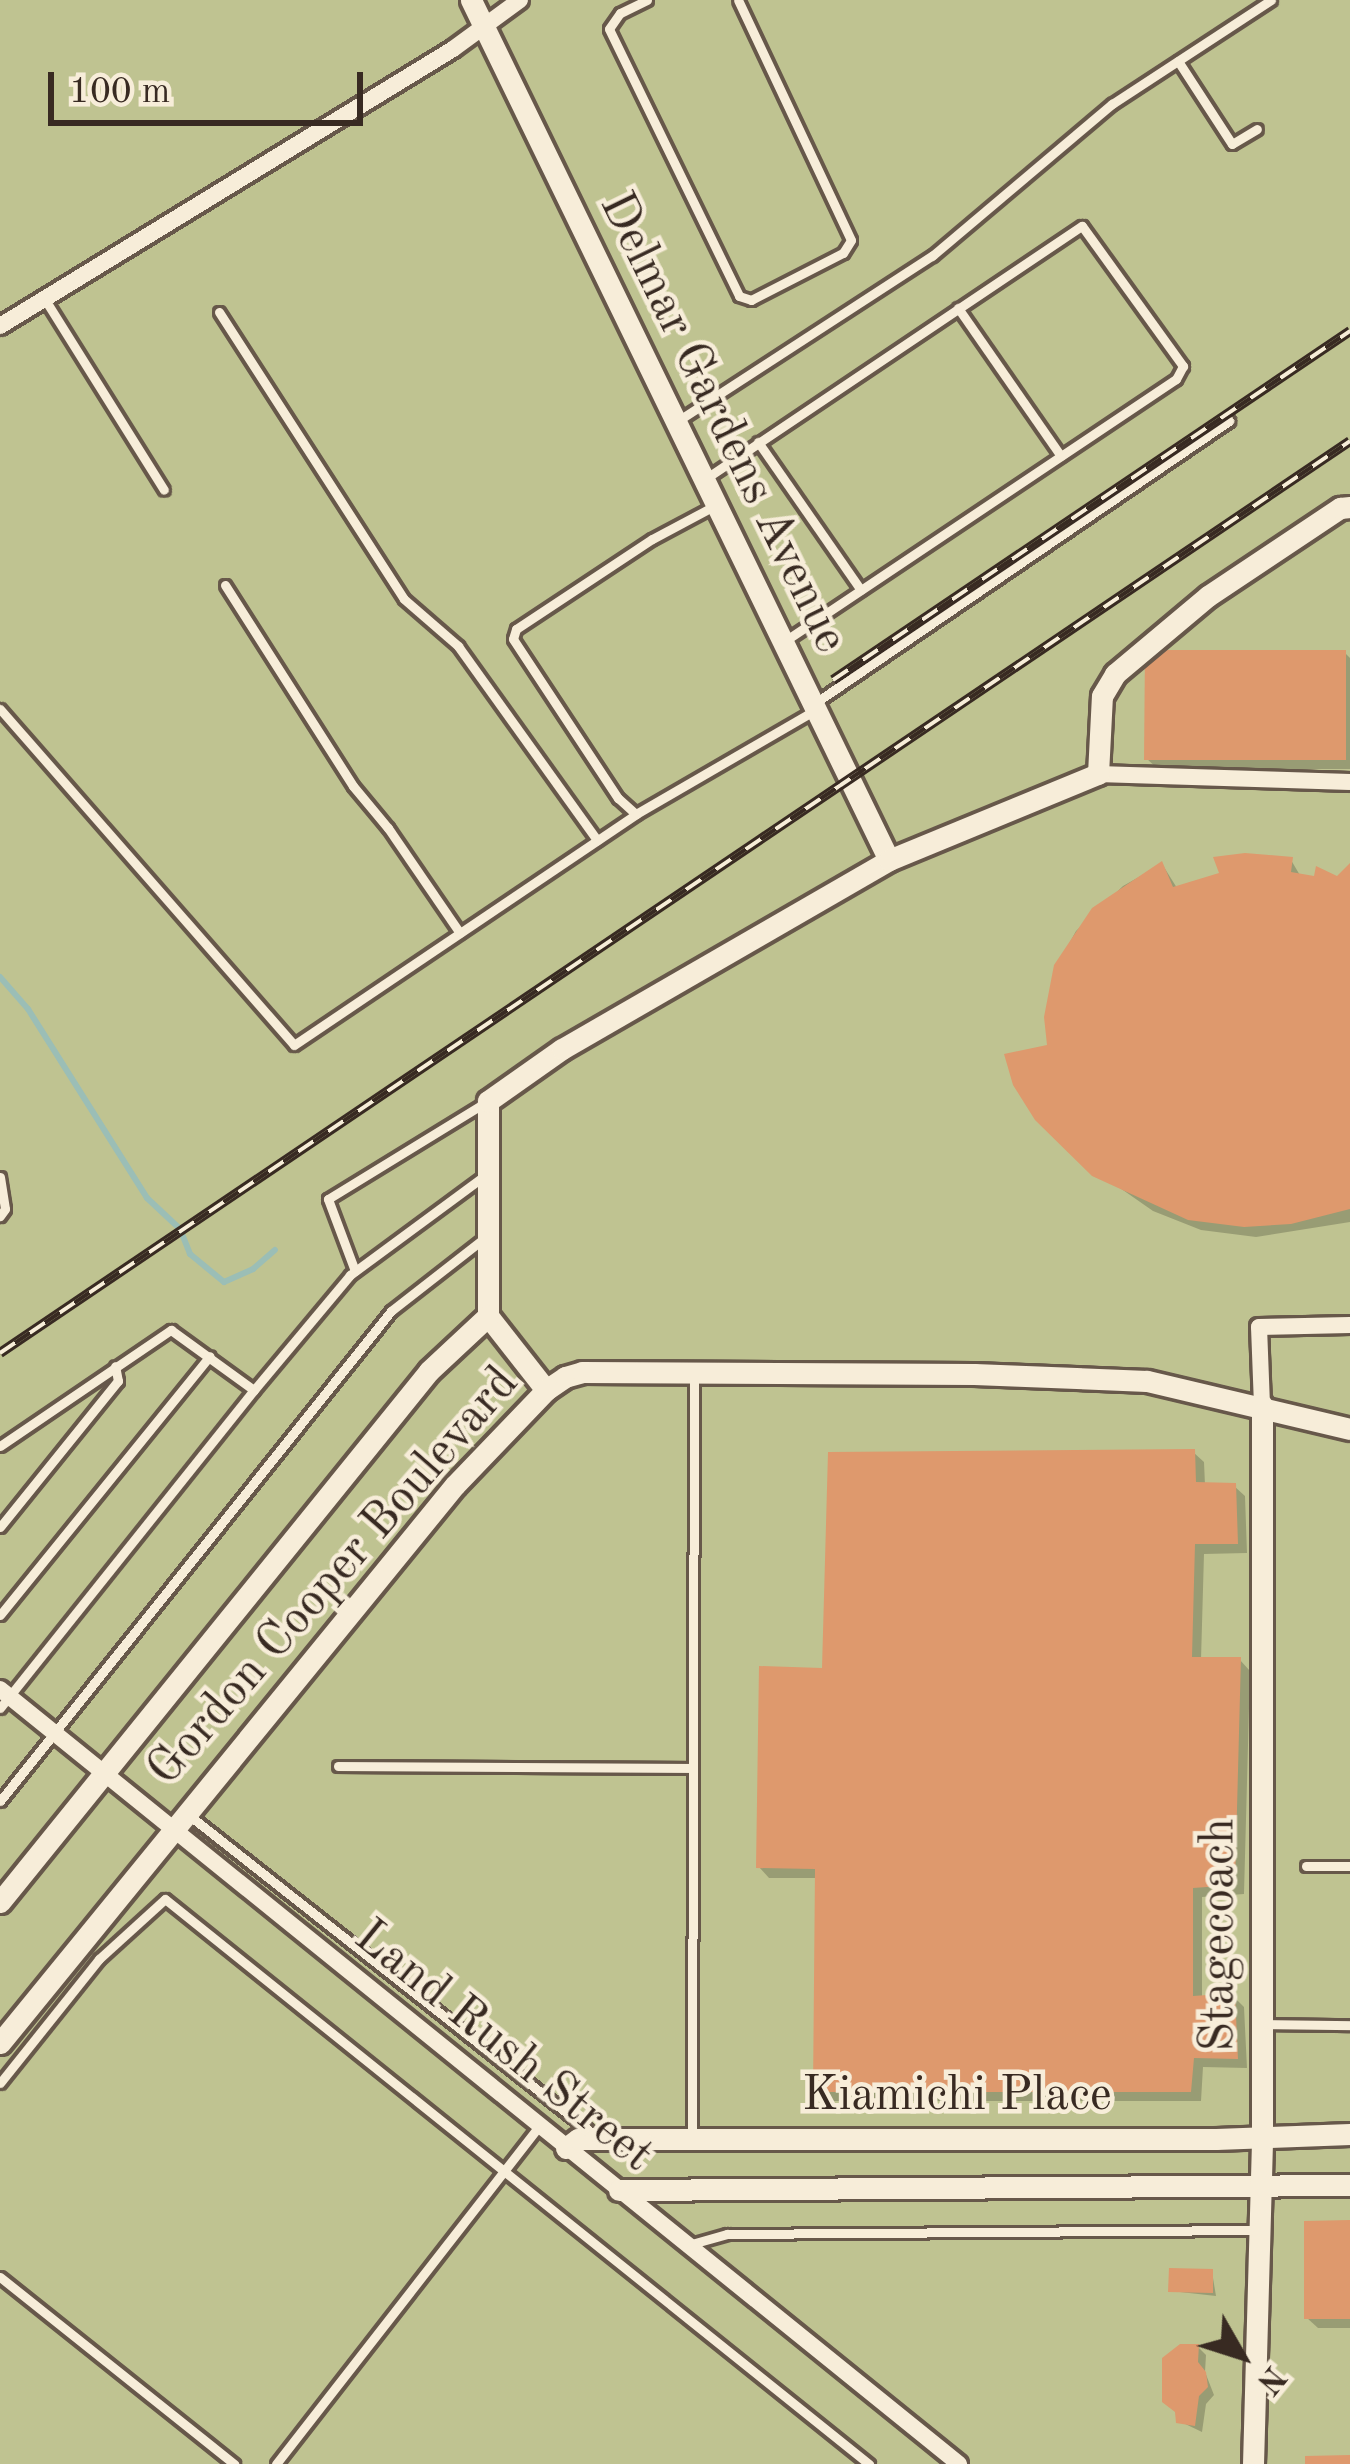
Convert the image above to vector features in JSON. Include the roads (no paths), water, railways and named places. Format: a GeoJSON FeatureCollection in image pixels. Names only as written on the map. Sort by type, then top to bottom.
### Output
{"type":"FeatureCollection","features":[{"type":"Feature","properties":{"kind":"street","name":"Delmar Gardens Avenue"},"geometry":{"type":"LineString","coordinates":[[471,0],[813,707],[893,851]]}},
{"type":"Feature","properties":{"kind":"street"},"geometry":{"type":"LineString","coordinates":[[0,326],[520,0]]}},
{"type":"Feature","properties":{"kind":"street"},"geometry":{"type":"LineString","coordinates":[[1098,774],[1102,696],[1115,674],[1208,596],[1340,508],[1350,507]]}},
{"type":"Feature","properties":{"kind":"street"},"geometry":{"type":"LineString","coordinates":[[546,1390],[488,1316],[488,1100],[562,1048],[893,851],[1098,774],[1350,782]]}},
{"type":"Feature","properties":{"kind":"street","name":"Gordon Cooper Boulevard"},"geometry":{"type":"LineString","coordinates":[[0,1902],[429,1371],[488,1316]]}},
{"type":"Feature","properties":{"kind":"street"},"geometry":{"type":"LineString","coordinates":[[1262,1405],[1259,1328],[1350,1325]]}},
{"type":"Feature","properties":{"kind":"street","name":"Gordon Cooper Boulevard"},"geometry":{"type":"LineString","coordinates":[[0,2043],[455,1485],[546,1390],[582,1372],[974,1374],[1147,1381],[1350,1429]]}},
{"type":"Feature","properties":{"kind":"street","name":"Stagecoach"},"geometry":{"type":"LineString","coordinates":[[1253,2464],[1257,2184],[1262,2136],[1262,1405]]}},
{"type":"Feature","properties":{"kind":"street","name":"Land Rush Street"},"geometry":{"type":"LineString","coordinates":[[3,1698],[56,1730],[180,1821],[539,2126],[959,2464]]}},
{"type":"Feature","properties":{"kind":"street","name":"Kiamichi Place"},"geometry":{"type":"LineString","coordinates":[[566,2148],[578,2139],[1350,2134]]}},
{"type":"Feature","properties":{"kind":"street","name":"Kiamichi Place"},"geometry":{"type":"LineString","coordinates":[[619,2190],[1350,2185]]}},
{"type":"Feature","properties":{"kind":"lane"},"geometry":{"type":"LineString","coordinates":[[647,0],[620,13],[609,29],[744,300],[843,253],[851,240],[738,0]]}},
{"type":"Feature","properties":{"kind":"lane"},"geometry":{"type":"LineString","coordinates":[[675,422],[932,256],[1047,154],[1271,0]]}},
{"type":"Feature","properties":{"kind":"lane"},"geometry":{"type":"LineString","coordinates":[[1178,61],[1232,144],[1257,130]]}},
{"type":"Feature","properties":{"kind":"lane"},"geometry":{"type":"LineString","coordinates":[[704,480],[1076,229],[1090,232],[1183,366],[1176,379],[782,643]]}},
{"type":"Feature","properties":{"kind":"lane"},"geometry":{"type":"LineString","coordinates":[[44,298],[164,490]]}},
{"type":"Feature","properties":{"kind":"lane"},"geometry":{"type":"LineString","coordinates":[[958,308],[1061,456]]}},
{"type":"Feature","properties":{"kind":"lane"},"geometry":{"type":"LineString","coordinates":[[219,312],[404,599],[458,646],[597,840]]}},
{"type":"Feature","properties":{"kind":"lane"},"geometry":{"type":"LineString","coordinates":[[0,709],[294,1045],[636,814],[813,707],[1229,422]]}},
{"type":"Feature","properties":{"kind":"lane"},"geometry":{"type":"LineString","coordinates":[[758,442],[861,590]]}},
{"type":"Feature","properties":{"kind":"lane"},"geometry":{"type":"LineString","coordinates":[[636,814],[618,798],[512,633],[652,539],[716,505]]}},
{"type":"Feature","properties":{"kind":"lane"},"geometry":{"type":"LineString","coordinates":[[225,585],[353,786],[388,827],[460,933]]}},
{"type":"Feature","properties":{"kind":"lane"},"geometry":{"type":"LineString","coordinates":[[355,1271],[328,1199],[488,1100]]}},
{"type":"Feature","properties":{"kind":"lane"},"geometry":{"type":"LineString","coordinates":[[3,1698],[355,1271],[488,1174]]}},
{"type":"Feature","properties":{"kind":"lane"},"geometry":{"type":"LineString","coordinates":[[0,1177],[5,1209],[0,1216]]}},
{"type":"Feature","properties":{"kind":"lane"},"geometry":{"type":"LineString","coordinates":[[0,1801],[391,1311],[488,1236]]}},
{"type":"Feature","properties":{"kind":"lane"},"geometry":{"type":"LineString","coordinates":[[0,1446],[171,1330],[254,1390]]}},
{"type":"Feature","properties":{"kind":"lane"},"geometry":{"type":"LineString","coordinates":[[0,1615],[210,1356]]}},
{"type":"Feature","properties":{"kind":"lane"},"geometry":{"type":"LineString","coordinates":[[0,1527],[118,1381],[115,1366]]}},
{"type":"Feature","properties":{"kind":"lane"},"geometry":{"type":"LineString","coordinates":[[692,2138],[694,1375]]}},
{"type":"Feature","properties":{"kind":"lane"},"geometry":{"type":"LineString","coordinates":[[338,1766],[693,1768]]}},
{"type":"Feature","properties":{"kind":"lane"},"geometry":{"type":"LineString","coordinates":[[180,1821],[600,2139]]}},
{"type":"Feature","properties":{"kind":"lane"},"geometry":{"type":"LineString","coordinates":[[1306,1866],[1350,1866]]}},
{"type":"Feature","properties":{"kind":"lane"},"geometry":{"type":"LineString","coordinates":[[0,2083],[99,1960],[165,1899],[869,2464]]}},
{"type":"Feature","properties":{"kind":"lane"},"geometry":{"type":"LineString","coordinates":[[1262,2024],[1350,2025]]}},
{"type":"Feature","properties":{"kind":"lane"},"geometry":{"type":"LineString","coordinates":[[276,2464],[539,2126]]}},
{"type":"Feature","properties":{"kind":"lane"},"geometry":{"type":"LineString","coordinates":[[688,2246],[727,2234],[1257,2230]]}},
{"type":"Feature","properties":{"kind":"lane"},"geometry":{"type":"LineString","coordinates":[[0,2277],[234,2464]]}},
{"type":"Feature","properties":{"kind":"waterway"},"geometry":{"type":"LineString","coordinates":[[0,977],[28,1009],[147,1198],[180,1229],[190,1254],[224,1282],[253,1269],[275,1250]]}},
{"type":"Feature","properties":{"kind":"railway"},"geometry":{"type":"LineString","coordinates":[[833,680],[1350,331]]}},
{"type":"Feature","properties":{"kind":"railway"},"geometry":{"type":"LineString","coordinates":[[0,1353],[1350,441]]}}]}
